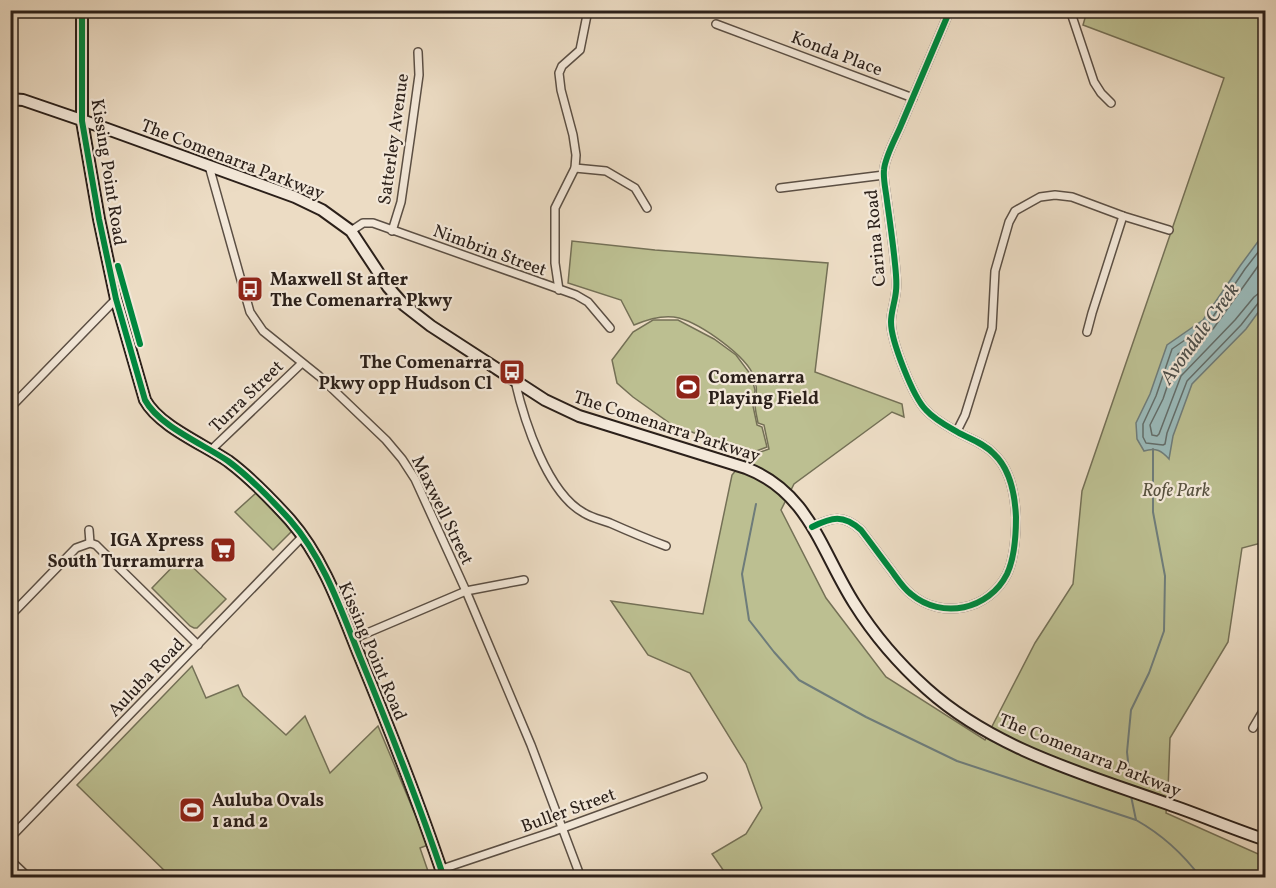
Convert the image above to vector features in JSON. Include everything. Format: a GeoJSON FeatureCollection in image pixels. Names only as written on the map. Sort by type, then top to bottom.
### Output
{"type":"FeatureCollection","features":[{"type":"Feature","properties":{"kind":"main road","name":"Kissing Point Road"},"geometry":{"type":"LineString","coordinates":[[82,10],[82,121],[116,299],[145,400],[157,416],[237,468],[273,501],[303,536],[330,585],[353,639],[402,758],[443,873]]}},
{"type":"Feature","properties":{"kind":"main road","name":"The Comenarra Parkway"},"geometry":{"type":"LineString","coordinates":[[10,99],[23,100],[209,166],[312,205],[332,216],[351,231],[388,287],[404,305],[431,326],[545,400],[572,414],[735,465],[776,484],[792,499],[812,527],[853,602],[884,644],[926,688],[964,718],[990,734],[1064,767],[1266,840]]}},
{"type":"Feature","properties":{"kind":"street"},"geometry":{"type":"LineString","coordinates":[[560,290],[555,263],[555,208],[575,168],[576,155],[559,74],[561,66],[580,50],[588,10]]}},
{"type":"Feature","properties":{"kind":"street","name":"Carina Road"},"geometry":{"type":"LineString","coordinates":[[950,10],[886,160],[884,176],[896,274],[891,325],[899,353],[924,409],[933,418],[957,431]]}},
{"type":"Feature","properties":{"kind":"street"},"geometry":{"type":"LineString","coordinates":[[1072,14],[1094,82],[1111,103]]}},
{"type":"Feature","properties":{"kind":"street","name":"Konda Place"},"geometry":{"type":"LineString","coordinates":[[716,24],[913,98]]}},
{"type":"Feature","properties":{"kind":"street","name":"Satterley Avenue"},"geometry":{"type":"LineString","coordinates":[[392,231],[402,202],[419,75],[418,52]]}},
{"type":"Feature","properties":{"kind":"street","name":"Maxwell Street"},"geometry":{"type":"LineString","coordinates":[[209,166],[250,312],[263,331],[319,376],[386,440],[402,459],[426,500],[531,745],[581,878]]}},
{"type":"Feature","properties":{"kind":"street"},"geometry":{"type":"LineString","coordinates":[[575,168],[606,171],[634,188],[646,208]]}},
{"type":"Feature","properties":{"kind":"street"},"geometry":{"type":"LineString","coordinates":[[780,188],[884,176]]}},
{"type":"Feature","properties":{"kind":"street"},"geometry":{"type":"LineString","coordinates":[[812,527],[835,518],[855,524],[910,593],[932,607],[958,609],[982,601],[993,594],[1008,572],[1015,540],[1014,499],[1007,473],[995,454],[957,431],[965,415],[992,328],[995,271],[1009,222],[1015,211],[1040,197],[1055,195],[1072,197],[1169,230]]}},
{"type":"Feature","properties":{"kind":"street"},"geometry":{"type":"LineString","coordinates":[[1087,332],[1123,216]]}},
{"type":"Feature","properties":{"kind":"street","name":"Nimbrin Street"},"geometry":{"type":"LineString","coordinates":[[351,231],[368,222],[576,295],[588,302],[610,328]]}},
{"type":"Feature","properties":{"kind":"street"},"geometry":{"type":"LineString","coordinates":[[10,408],[116,299]]}},
{"type":"Feature","properties":{"kind":"street","name":"Turra Street"},"geometry":{"type":"LineString","coordinates":[[211,450],[302,363]]}},
{"type":"Feature","properties":{"kind":"street"},"geometry":{"type":"LineString","coordinates":[[515,381],[520,404],[544,464],[559,490],[570,503],[584,514],[666,546]]}},
{"type":"Feature","properties":{"kind":"street"},"geometry":{"type":"LineString","coordinates":[[88,530],[90,543]]}},
{"type":"Feature","properties":{"kind":"street","name":"Auluba Road"},"geometry":{"type":"LineString","coordinates":[[10,838],[303,536]]}},
{"type":"Feature","properties":{"kind":"street"},"geometry":{"type":"LineString","coordinates":[[10,616],[76,548],[90,543],[96,545],[198,645]]}},
{"type":"Feature","properties":{"kind":"street"},"geometry":{"type":"LineString","coordinates":[[353,639],[466,591],[524,580]]}},
{"type":"Feature","properties":{"kind":"street"},"geometry":{"type":"LineString","coordinates":[[1253,728],[1266,706]]}},
{"type":"Feature","properties":{"kind":"street","name":"Buller Street"},"geometry":{"type":"LineString","coordinates":[[443,873],[703,777]]}},
{"type":"Feature","properties":{"kind":"street"},"geometry":{"type":"LineString","coordinates":[[10,860],[29,878]]}},
{"type":"Feature","properties":{"kind":"green space","name":"Rofe Park"},"geometry":{"type":"Polygon","coordinates":[[[1087,11],[1265,11],[1265,542],[1242,548],[1228,642],[1170,738],[1166,813],[1265,857],[1265,877],[728,877],[712,854],[746,834],[762,808],[746,764],[690,673],[648,655],[611,601],[703,614],[732,475],[747,457],[769,449],[764,425],[758,423],[755,381],[750,369],[733,351],[711,334],[688,321],[662,317],[634,325],[621,300],[568,283],[572,241],[655,250],[828,263],[815,372],[902,404],[904,417],[892,412],[794,484],[781,510],[826,598],[886,677],[985,740],[1035,643],[1073,584],[1082,491],[1224,78],[1083,25],[1087,11]]]}},
{"type":"Feature","properties":{"kind":"green space","name":"Comenarra Playing Field"},"geometry":{"type":"Polygon","coordinates":[[[653,320],[678,320],[714,339],[736,355],[751,375],[755,390],[753,406],[757,425],[762,427],[767,447],[746,455],[671,424],[617,383],[612,360],[633,332],[653,320]]]}},
{"type":"Feature","properties":{"kind":"green space"},"geometry":{"type":"Polygon","coordinates":[[[256,493],[292,531],[273,550],[235,512],[256,493]]]}},
{"type":"Feature","properties":{"kind":"green space"},"geometry":{"type":"Polygon","coordinates":[[[182,557],[226,599],[197,628],[190,626],[152,588],[182,557]]]}},
{"type":"Feature","properties":{"kind":"green space"},"geometry":{"type":"Polygon","coordinates":[[[192,666],[206,698],[238,685],[243,696],[286,735],[305,716],[330,773],[378,726],[428,845],[420,848],[430,877],[171,877],[77,785],[192,666]]]}},
{"type":"Feature","properties":{"kind":"water"},"geometry":{"type":"Polygon","coordinates":[[[1265,232],[1265,303],[1246,329],[1192,384],[1173,436],[1169,459],[1158,450],[1144,451],[1137,439],[1136,423],[1150,394],[1167,345],[1203,320],[1265,232]]]}},
{"type":"Feature","properties":{"kind":"waterway","name":"Avondale Creek"},"geometry":{"type":"LineString","coordinates":[[1129,770],[1127,752],[1131,710],[1149,673],[1164,631],[1165,576],[1153,512],[1153,449]]}},
{"type":"Feature","properties":{"kind":"waterway"},"geometry":{"type":"LineString","coordinates":[[756,504],[742,574],[749,620],[799,680],[866,717],[957,761],[1136,820]]}},
{"type":"Feature","properties":{"kind":"waterway","name":"Avondale Creek"},"geometry":{"type":"LineString","coordinates":[[1131,796],[1136,820],[1172,846],[1201,878]]}},
{"type":"Feature","properties":{"kind":"cycle path"},"geometry":{"type":"LineString","coordinates":[[82,10],[82,121],[116,299],[145,400],[160,418],[228,461],[253,482],[290,520],[313,551],[338,603],[382,712],[444,878]]}},
{"type":"Feature","properties":{"kind":"cycle path"},"geometry":{"type":"LineString","coordinates":[[812,527],[832,519],[849,521],[861,530],[905,589],[923,602],[937,607],[950,609],[964,607],[989,596],[1007,574],[1012,560],[1016,517],[1013,491],[1004,467],[986,447],[933,417],[926,410],[909,381],[892,331],[891,318],[896,278],[884,182],[885,164],[950,10]]}},
{"type":"Feature","properties":{"kind":"cycle path"},"geometry":{"type":"LineString","coordinates":[[118,266],[140,344]]}},
{"type":"Feature","properties":{"kind":"place","name":"Maxwell St after The Comenarra Pkwy"},"geometry":{"type":"Point","coordinates":[250,289]}},
{"type":"Feature","properties":{"kind":"place","name":"The Comenarra Pkwy opp Hudson Cl"},"geometry":{"type":"Point","coordinates":[512,372]}},
{"type":"Feature","properties":{"kind":"place","name":"Comenarra Playing Field"},"geometry":{"type":"Point","coordinates":[688,387]}},
{"type":"Feature","properties":{"kind":"place","name":"IGA Xpress South Turramurra"},"geometry":{"type":"Point","coordinates":[223,550]}},
{"type":"Feature","properties":{"kind":"place","name":"Auluba Ovals 1 and 2"},"geometry":{"type":"Point","coordinates":[192,810]}}]}
